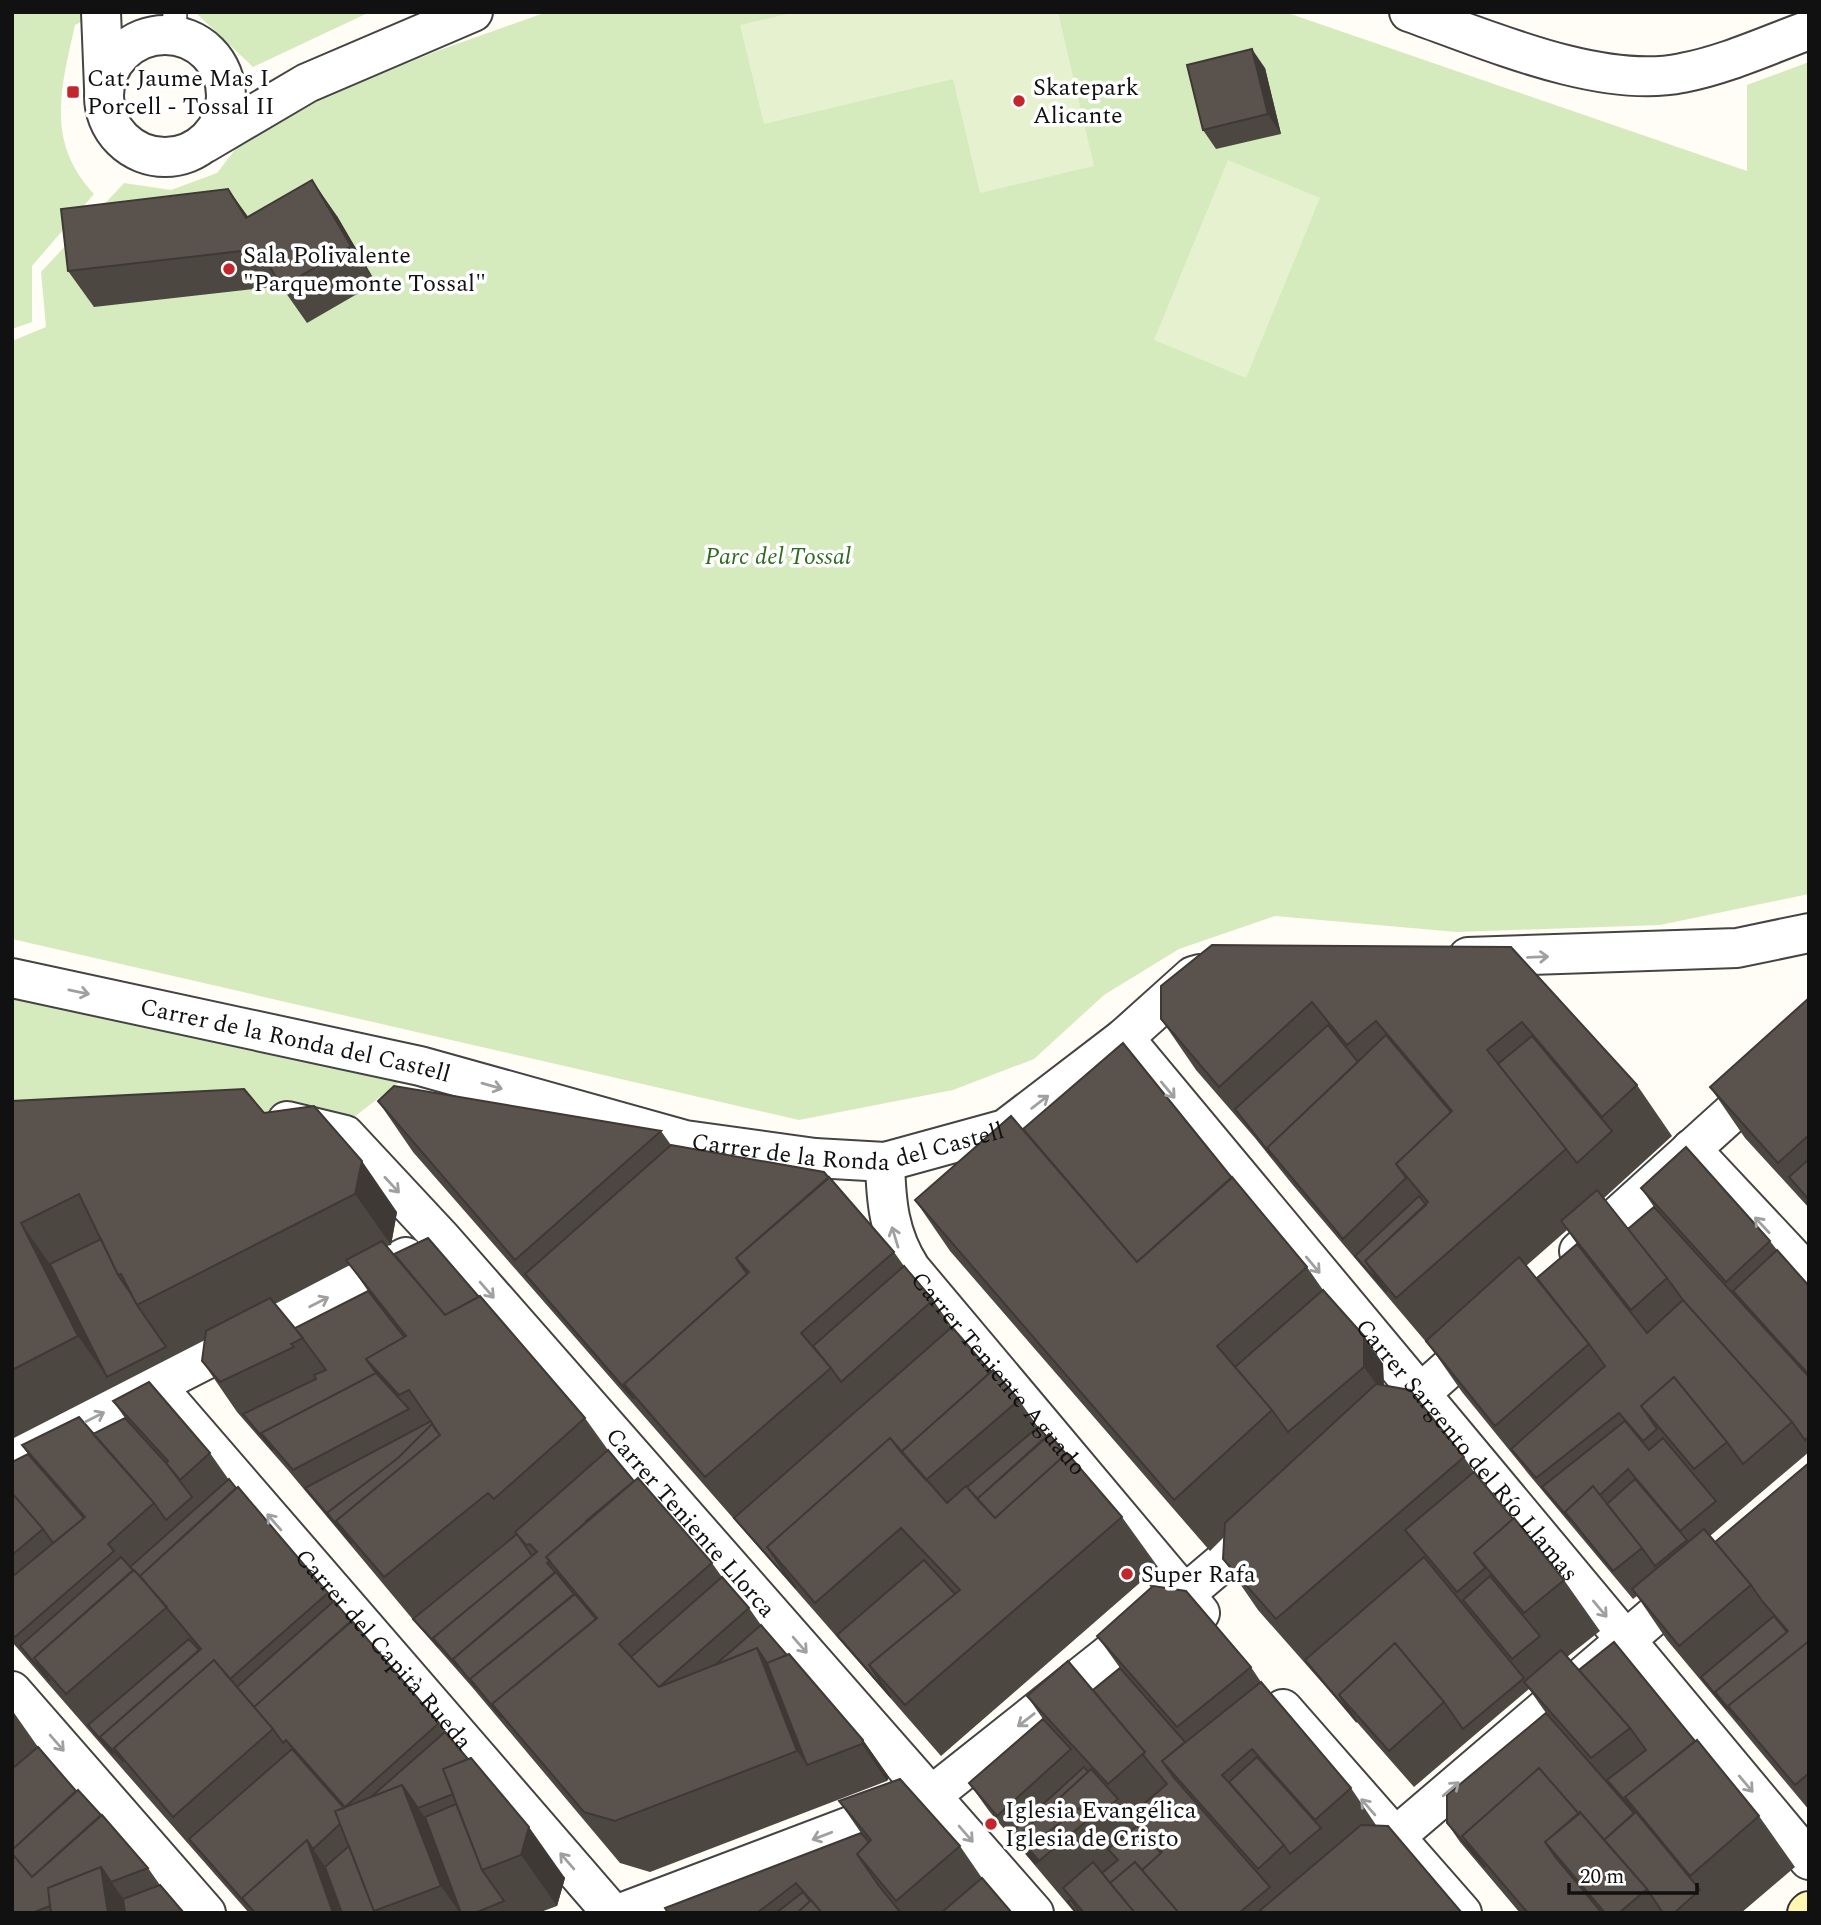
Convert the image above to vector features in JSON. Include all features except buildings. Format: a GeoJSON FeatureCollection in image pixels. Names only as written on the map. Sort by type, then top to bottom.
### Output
{"type":"FeatureCollection","features":[{"type":"Feature","properties":{"kind":"street"},"geometry":{"type":"LineString","coordinates":[[101,12],[107,116],[118,135],[135,149],[157,157],[180,155],[202,145],[307,83],[473,12]]}},
{"type":"Feature","properties":{"kind":"street"},"geometry":{"type":"LineString","coordinates":[[121,12],[131,19],[174,23],[216,60],[261,83],[307,83]]}},
{"type":"Feature","properties":{"kind":"street"},"geometry":{"type":"LineString","coordinates":[[1409,12],[1567,67],[1635,75],[1681,74],[1809,30]]}},
{"type":"Feature","properties":{"kind":"street"},"geometry":{"type":"LineString","coordinates":[[104,93],[110,69],[126,49],[174,23]]}},
{"type":"Feature","properties":{"kind":"street"},"geometry":{"type":"LineString","coordinates":[[202,145],[218,128],[226,106],[225,82],[216,60]]}},
{"type":"Feature","properties":{"kind":"street"},"geometry":{"type":"LineString","coordinates":[[1437,957],[1521,957],[1737,948],[1809,933]]}},
{"type":"Feature","properties":{"kind":"street","name":"Carrer de la Ronda del Castell"},"geometry":{"type":"LineString","coordinates":[[12,978],[420,1066],[685,1140],[815,1158],[885,1162],[1005,1129],[1124,1038],[1193,976],[1229,964]]}},
{"type":"Feature","properties":{"kind":"street","name":"Carrer Sargento del Río Llamas"},"geometry":{"type":"LineString","coordinates":[[1124,1038],[1809,1860]]}},
{"type":"Feature","properties":{"kind":"street"},"geometry":{"type":"LineString","coordinates":[[1551,1276],[1809,1042]]}},
{"type":"Feature","properties":{"kind":"street","name":"Carrer Teniente Llorca"},"geometry":{"type":"LineString","coordinates":[[258,1118],[280,1120],[345,1135],[442,1239],[1034,1913]]}},
{"type":"Feature","properties":{"kind":"street"},"geometry":{"type":"LineString","coordinates":[[1691,1149],[1809,1275]]}},
{"type":"Feature","properties":{"kind":"street","name":"Carrer Teniente Aguado"},"geometry":{"type":"LineString","coordinates":[[885,1162],[886,1209],[899,1251],[911,1269],[1221,1637]]}},
{"type":"Feature","properties":{"kind":"street"},"geometry":{"type":"LineString","coordinates":[[12,1459],[442,1239]]}},
{"type":"Feature","properties":{"kind":"street"},"geometry":{"type":"LineString","coordinates":[[1349,1455],[1421,1395],[1511,1312]]}},
{"type":"Feature","properties":{"kind":"street","name":"Carrer del Capità Rueda"},"geometry":{"type":"LineString","coordinates":[[156,1386],[612,1913]]}},
{"type":"Feature","properties":{"kind":"street"},"geometry":{"type":"LineString","coordinates":[[621,1913],[932,1795],[1184,1595],[1287,1508]]}},
{"type":"Feature","properties":{"kind":"street"},"geometry":{"type":"LineString","coordinates":[[1306,1913],[1717,1562]]}},
{"type":"Feature","properties":{"kind":"street"},"geometry":{"type":"LineString","coordinates":[[1257,1679],[1462,1913]]}},
{"type":"Feature","properties":{"kind":"street"},"geometry":{"type":"LineString","coordinates":[[12,1691],[206,1913]]}},
{"type":"Feature","properties":{"kind":"green space"},"geometry":{"type":"Polygon","coordinates":[[[12,12],[101,12],[75,25],[65,71],[61,114],[68,155],[94,194],[32,266],[32,322],[12,329],[12,12]]]}},
{"type":"Feature","properties":{"kind":"green space"},"geometry":{"type":"Polygon","coordinates":[[[195,12],[370,12],[253,67],[195,12]]]}},
{"type":"Feature","properties":{"kind":"green space","name":"Parc del Tossal"},"geometry":{"type":"Polygon","coordinates":[[[547,12],[1285,12],[1747,171],[1747,85],[1809,62],[1809,894],[1660,925],[1457,932],[1275,916],[1179,949],[1104,995],[1034,1059],[953,1090],[799,1120],[12,939],[12,341],[46,327],[41,272],[124,183],[171,190],[217,173],[254,125],[437,51],[547,12]]]}},
{"type":"Feature","properties":{"kind":"green space","name":"Skatepark Alicante"},"geometry":{"type":"Polygon","coordinates":[[[796,12],[1058,12],[1094,166],[980,193],[953,79],[764,124],[740,25],[796,12]]]}},
{"type":"Feature","properties":{"kind":"green space"},"geometry":{"type":"Polygon","coordinates":[[[1228,160],[1320,198],[1246,378],[1154,340],[1228,160]]]}},
{"type":"Feature","properties":{"kind":"green space"},"geometry":{"type":"Polygon","coordinates":[[[12,978],[420,1066],[314,1148],[12,1127],[12,978]]]}},
{"type":"Feature","properties":{"kind":"place","name":"Cat. Jaume Mas I Porcell - Tossal II"},"geometry":{"type":"Point","coordinates":[73,92]}},
{"type":"Feature","properties":{"kind":"place","name":"Skatepark Alicante"},"geometry":{"type":"Point","coordinates":[1019,101]}},
{"type":"Feature","properties":{"kind":"place","name":"Sala Polivalente \"Parque monte Tossal\""},"geometry":{"type":"Point","coordinates":[229,269]}},
{"type":"Feature","properties":{"kind":"place","name":"Super Rafa"},"geometry":{"type":"Point","coordinates":[1127,1574]}},
{"type":"Feature","properties":{"kind":"place","name":"Iglesia Evangélica Iglesia de Cristo"},"geometry":{"type":"Point","coordinates":[991,1824]}}]}
